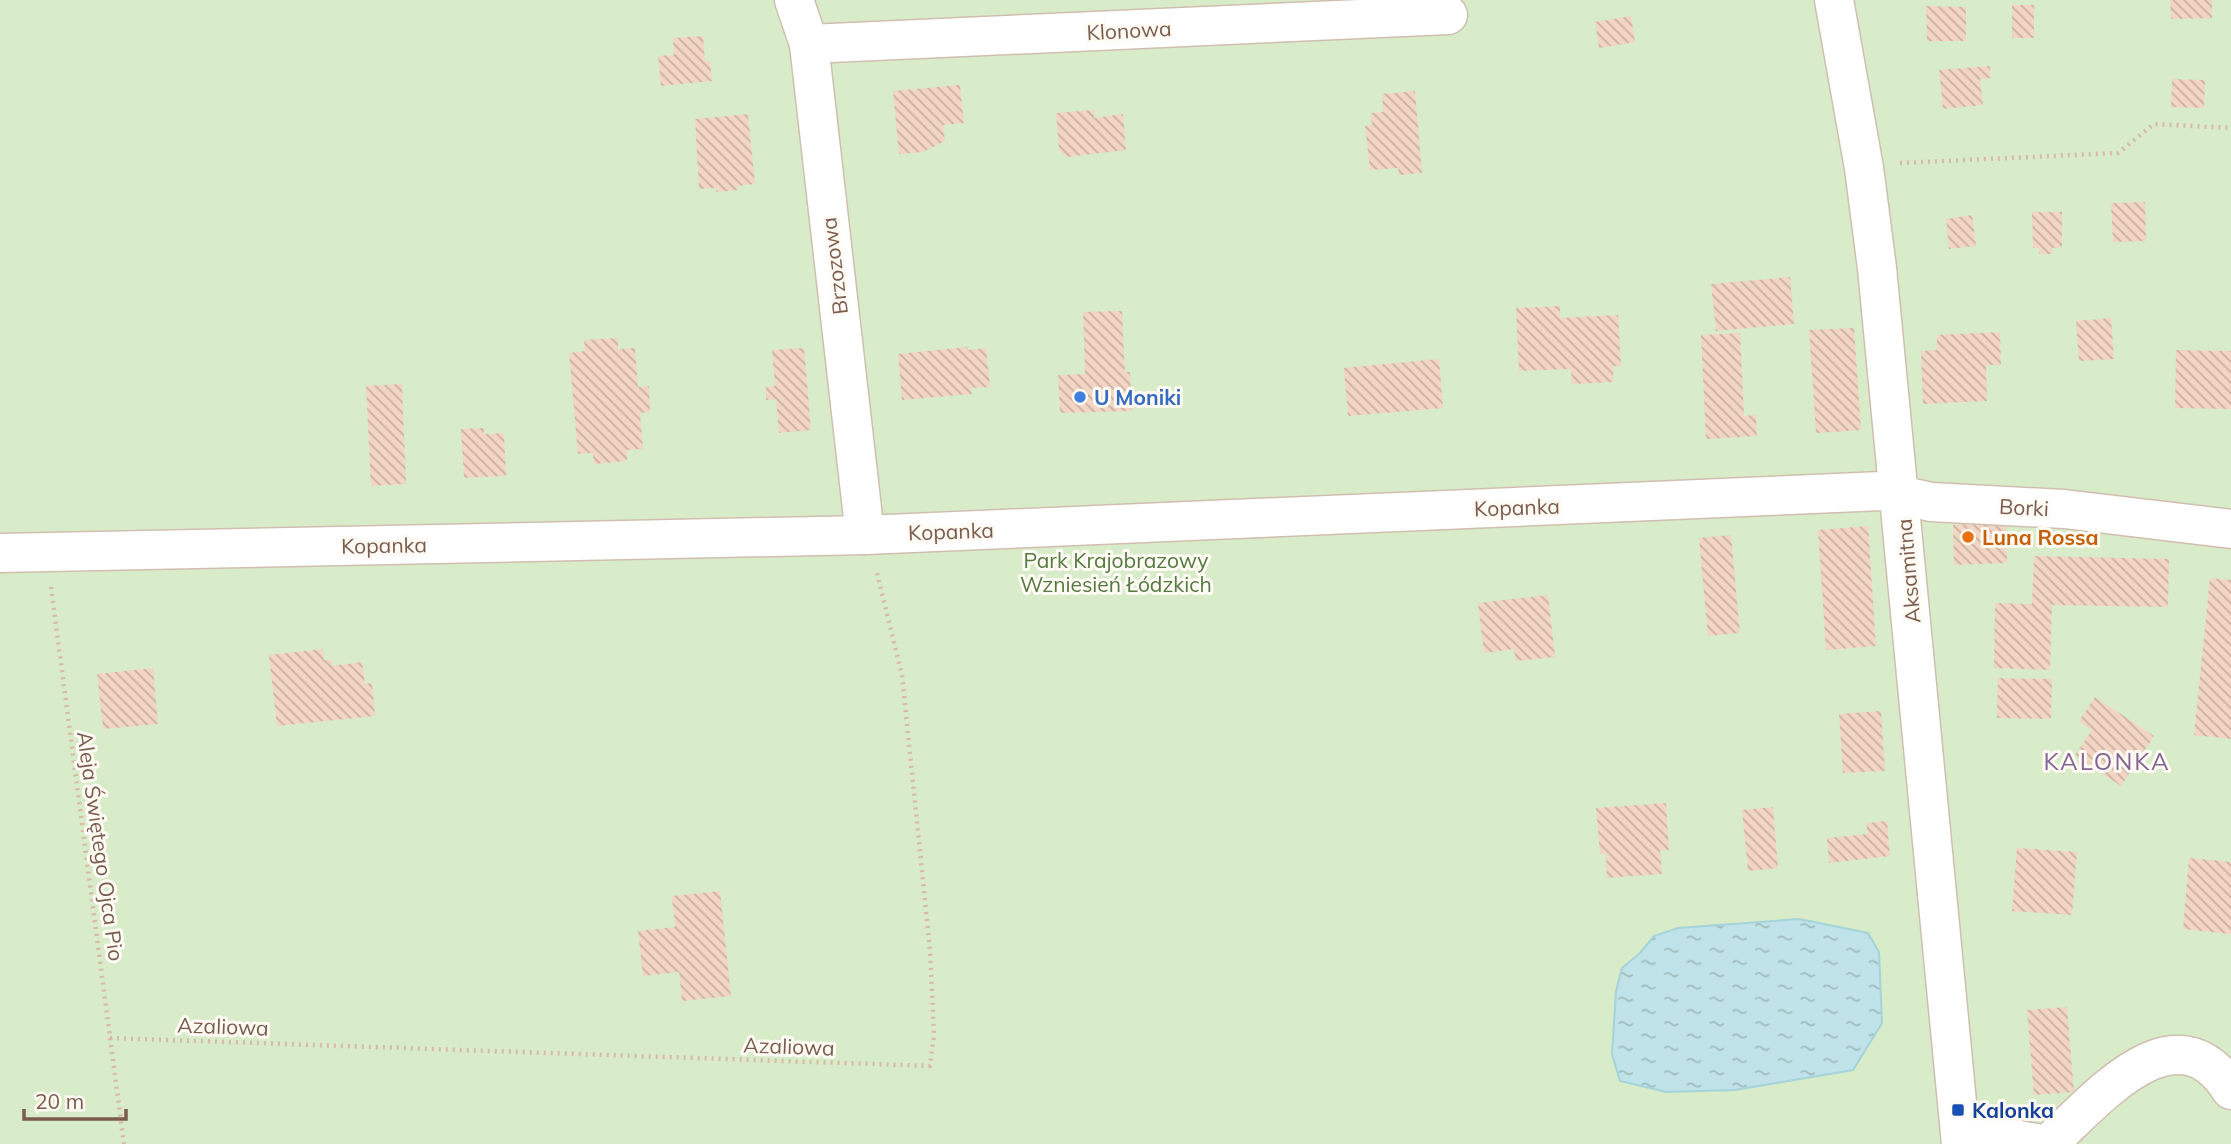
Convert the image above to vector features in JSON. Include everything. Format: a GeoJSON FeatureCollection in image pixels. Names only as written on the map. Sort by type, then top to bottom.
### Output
{"type":"FeatureCollection","features":[{"type":"Feature","properties":{"kind":"street","name":"Brzozowa"},"geometry":{"type":"LineString","coordinates":[[794,0],[809,44],[865,535]]}},
{"type":"Feature","properties":{"kind":"street","name":"Aksamitna"},"geometry":{"type":"LineString","coordinates":[[1834,0],[1864,168],[1877,268],[1961,1137]]}},
{"type":"Feature","properties":{"kind":"street","name":"Klonowa"},"geometry":{"type":"LineString","coordinates":[[809,44],[1448,15]]}},
{"type":"Feature","properties":{"kind":"street","name":"Kopanka"},"geometry":{"type":"LineString","coordinates":[[0,552],[865,535],[1841,492],[1882,491],[1901,496]]}},
{"type":"Feature","properties":{"kind":"street","name":"Borki"},"geometry":{"type":"LineString","coordinates":[[1901,496],[1949,504],[2064,509],[2231,529]]}},
{"type":"Feature","properties":{"kind":"street"},"geometry":{"type":"LineString","coordinates":[[2048,1144],[2129,1071],[2150,1059],[2172,1055],[2192,1058],[2213,1067],[2231,1090]]}},
{"type":"Feature","properties":{"kind":"street"},"geometry":{"type":"LineString","coordinates":[[1961,1137],[2041,1144]]}},
{"type":"Feature","properties":{"kind":"path"},"geometry":{"type":"LineString","coordinates":[[1902,163],[2118,153],[2154,124],[2231,128]]}},
{"type":"Feature","properties":{"kind":"path","name":"Azaliowa"},"geometry":{"type":"LineString","coordinates":[[110,1038],[930,1066],[934,1035],[930,950],[902,675],[884,598],[865,535]]}},
{"type":"Feature","properties":{"kind":"path","name":"Aleja Świętego Ojca Pio"},"geometry":{"type":"LineString","coordinates":[[46,552],[124,1144]]}},
{"type":"Feature","properties":{"kind":"green space","name":"Park Krajobrazowy Wzniesień Łódzkich"},"geometry":{"type":"Polygon","coordinates":[[[0,0],[2231,0],[2231,1144],[0,1144],[0,0]]]}},
{"type":"Feature","properties":{"kind":"water"},"geometry":{"type":"Polygon","coordinates":[[[1799,919],[1868,933],[1879,952],[1882,1023],[1853,1070],[1735,1090],[1666,1092],[1620,1081],[1612,1054],[1616,991],[1622,968],[1640,953],[1654,936],[1678,928],[1799,919]]]}},
{"type":"Feature","properties":{"kind":"building"},"geometry":{"type":"Polygon","coordinates":[[[2170,0],[2212,0],[2212,18],[2171,19],[2170,0]]]}},
{"type":"Feature","properties":{"kind":"building"},"geometry":{"type":"Polygon","coordinates":[[[2012,5],[2034,5],[2034,38],[2012,38],[2012,5]]]}},
{"type":"Feature","properties":{"kind":"building"},"geometry":{"type":"Polygon","coordinates":[[[1926,6],[1966,7],[1966,41],[1927,41],[1926,6]]]}},
{"type":"Feature","properties":{"kind":"building"},"geometry":{"type":"Polygon","coordinates":[[[1631,16],[1635,42],[1599,48],[1595,22],[1631,16]]]}},
{"type":"Feature","properties":{"kind":"building"},"geometry":{"type":"Polygon","coordinates":[[[703,36],[705,61],[710,61],[712,81],[661,86],[658,56],[674,55],[673,38],[703,36]]]}},
{"type":"Feature","properties":{"kind":"building"},"geometry":{"type":"Polygon","coordinates":[[[1990,66],[1991,78],[1980,79],[1983,105],[1943,109],[1939,70],[1990,66]]]}},
{"type":"Feature","properties":{"kind":"building"},"geometry":{"type":"Polygon","coordinates":[[[2172,79],[2205,80],[2204,108],[2171,107],[2172,79]]]}},
{"type":"Feature","properties":{"kind":"building"},"geometry":{"type":"Polygon","coordinates":[[[960,85],[964,123],[943,125],[945,141],[923,152],[899,154],[893,91],[960,85]]]}},
{"type":"Feature","properties":{"kind":"building"},"geometry":{"type":"Polygon","coordinates":[[[1415,91],[1422,173],[1399,175],[1398,168],[1370,170],[1365,126],[1372,125],[1371,113],[1383,112],[1382,94],[1415,91]]]}},
{"type":"Feature","properties":{"kind":"building"},"geometry":{"type":"Polygon","coordinates":[[[1094,110],[1094,118],[1123,114],[1126,150],[1067,157],[1059,150],[1056,113],[1094,110]]]}},
{"type":"Feature","properties":{"kind":"building"},"geometry":{"type":"Polygon","coordinates":[[[748,114],[755,184],[737,186],[738,190],[716,192],[717,188],[699,189],[695,119],[748,114]]]}},
{"type":"Feature","properties":{"kind":"building"},"geometry":{"type":"Polygon","coordinates":[[[2145,202],[2146,241],[2113,242],[2111,203],[2145,202]]]}},
{"type":"Feature","properties":{"kind":"building"},"geometry":{"type":"Polygon","coordinates":[[[2032,212],[2062,212],[2062,247],[2052,248],[2052,254],[2039,254],[2039,248],[2033,248],[2032,212]]]}},
{"type":"Feature","properties":{"kind":"building"},"geometry":{"type":"Polygon","coordinates":[[[1972,215],[1976,246],[1949,249],[1946,219],[1972,215]]]}},
{"type":"Feature","properties":{"kind":"building"},"geometry":{"type":"Polygon","coordinates":[[[1790,277],[1794,324],[1716,331],[1711,284],[1790,277]]]}},
{"type":"Feature","properties":{"kind":"building"},"geometry":{"type":"Polygon","coordinates":[[[1560,306],[1560,318],[1618,315],[1621,366],[1613,366],[1613,382],[1572,384],[1571,369],[1519,371],[1516,308],[1560,306]]]}},
{"type":"Feature","properties":{"kind":"building"},"geometry":{"type":"Polygon","coordinates":[[[1122,311],[1125,372],[1130,372],[1132,411],[1060,413],[1058,375],[1085,374],[1083,312],[1122,311]]]}},
{"type":"Feature","properties":{"kind":"building"},"geometry":{"type":"Polygon","coordinates":[[[2111,318],[2114,359],[2079,361],[2076,321],[2111,318]]]}},
{"type":"Feature","properties":{"kind":"building"},"geometry":{"type":"Polygon","coordinates":[[[1854,328],[1861,430],[1816,433],[1809,330],[1854,328]]]}},
{"type":"Feature","properties":{"kind":"building"},"geometry":{"type":"Polygon","coordinates":[[[2000,332],[2001,365],[1986,365],[1987,401],[1923,404],[1921,351],[1937,350],[1937,335],[2000,332]]]}},
{"type":"Feature","properties":{"kind":"building"},"geometry":{"type":"Polygon","coordinates":[[[1740,333],[1744,416],[1756,415],[1757,436],[1706,439],[1701,335],[1740,333]]]}},
{"type":"Feature","properties":{"kind":"building"},"geometry":{"type":"Polygon","coordinates":[[[618,338],[618,349],[635,348],[638,387],[649,386],[650,412],[640,413],[643,449],[627,450],[627,461],[594,464],[593,453],[578,454],[569,353],[585,351],[584,340],[618,338]]]}},
{"type":"Feature","properties":{"kind":"building"},"geometry":{"type":"Polygon","coordinates":[[[967,347],[968,350],[986,348],[990,387],[971,388],[972,394],[902,400],[898,354],[967,347]]]}},
{"type":"Feature","properties":{"kind":"building"},"geometry":{"type":"Polygon","coordinates":[[[804,348],[811,430],[779,433],[776,399],[766,400],[766,387],[775,386],[772,350],[804,348]]]}},
{"type":"Feature","properties":{"kind":"building"},"geometry":{"type":"Polygon","coordinates":[[[2176,350],[2231,351],[2231,409],[2175,408],[2176,350]]]}},
{"type":"Feature","properties":{"kind":"building"},"geometry":{"type":"Polygon","coordinates":[[[1439,359],[1443,408],[1348,416],[1344,368],[1439,359]]]}},
{"type":"Feature","properties":{"kind":"building"},"geometry":{"type":"Polygon","coordinates":[[[402,384],[406,484],[371,486],[366,386],[402,384]]]}},
{"type":"Feature","properties":{"kind":"building"},"geometry":{"type":"Polygon","coordinates":[[[484,428],[484,434],[504,433],[506,476],[464,478],[461,429],[484,428]]]}},
{"type":"Feature","properties":{"kind":"building"},"geometry":{"type":"Polygon","coordinates":[[[2006,523],[2007,563],[1954,565],[1953,525],[2006,523]]]}},
{"type":"Feature","properties":{"kind":"building"},"geometry":{"type":"Polygon","coordinates":[[[1868,526],[1876,646],[1826,650],[1818,530],[1868,526]]]}},
{"type":"Feature","properties":{"kind":"building"},"geometry":{"type":"Polygon","coordinates":[[[1731,535],[1740,633],[1708,636],[1699,538],[1731,535]]]}},
{"type":"Feature","properties":{"kind":"building"},"geometry":{"type":"Polygon","coordinates":[[[2034,556],[2169,559],[2168,607],[2052,605],[2050,670],[1994,668],[1995,603],[2032,604],[2034,556]]]}},
{"type":"Feature","properties":{"kind":"building"},"geometry":{"type":"Polygon","coordinates":[[[2210,578],[2231,580],[2231,739],[2194,735],[2210,578]]]}},
{"type":"Feature","properties":{"kind":"building"},"geometry":{"type":"Polygon","coordinates":[[[1548,595],[1555,657],[1516,661],[1514,649],[1484,653],[1478,603],[1548,595]]]}},
{"type":"Feature","properties":{"kind":"building"},"geometry":{"type":"Polygon","coordinates":[[[323,649],[324,660],[332,660],[332,666],[362,662],[365,684],[372,683],[375,716],[277,726],[269,655],[323,649]]]}},
{"type":"Feature","properties":{"kind":"building"},"geometry":{"type":"Polygon","coordinates":[[[153,668],[158,724],[103,729],[97,674],[153,668]]]}},
{"type":"Feature","properties":{"kind":"building"},"geometry":{"type":"Polygon","coordinates":[[[1998,678],[2052,679],[2051,719],[1997,718],[1998,678]]]}},
{"type":"Feature","properties":{"kind":"building"},"geometry":{"type":"Polygon","coordinates":[[[2095,697],[2154,736],[2121,786],[2075,755],[2092,730],[2079,721],[2095,697]]]}},
{"type":"Feature","properties":{"kind":"building"},"geometry":{"type":"Polygon","coordinates":[[[1881,711],[1885,771],[1843,773],[1839,714],[1881,711]]]}},
{"type":"Feature","properties":{"kind":"building"},"geometry":{"type":"Polygon","coordinates":[[[1666,803],[1669,850],[1660,850],[1662,874],[1607,878],[1606,854],[1600,854],[1596,808],[1666,803]]]}},
{"type":"Feature","properties":{"kind":"building"},"geometry":{"type":"Polygon","coordinates":[[[1773,807],[1778,868],[1748,871],[1742,810],[1773,807]]]}},
{"type":"Feature","properties":{"kind":"building"},"geometry":{"type":"Polygon","coordinates":[[[1887,821],[1890,856],[1829,863],[1827,838],[1868,834],[1866,823],[1887,821]]]}},
{"type":"Feature","properties":{"kind":"building"},"geometry":{"type":"Polygon","coordinates":[[[2017,848],[2077,852],[2072,915],[2012,911],[2017,848]]]}},
{"type":"Feature","properties":{"kind":"building"},"geometry":{"type":"Polygon","coordinates":[[[2189,858],[2231,862],[2231,934],[2183,929],[2189,858]]]}},
{"type":"Feature","properties":{"kind":"building"},"geometry":{"type":"Polygon","coordinates":[[[720,891],[731,996],[682,1001],[679,972],[643,976],[638,931],[675,927],[672,896],[720,891]]]}},
{"type":"Feature","properties":{"kind":"building"},"geometry":{"type":"Polygon","coordinates":[[[2067,1007],[2074,1092],[2034,1095],[2027,1010],[2067,1007]]]}},
{"type":"Feature","properties":{"kind":"place","name":"U Moniki"},"geometry":{"type":"Point","coordinates":[1080,397]}},
{"type":"Feature","properties":{"kind":"place","name":"Luna Rossa"},"geometry":{"type":"Point","coordinates":[1968,537]}},
{"type":"Feature","properties":{"kind":"place","name":"Kalonka"},"geometry":{"type":"Point","coordinates":[1958,1110]}},
{"type":"Feature","properties":{"kind":"district","name":"KALONKA"},"geometry":{"type":"Point","coordinates":[2107,761]}}]}
